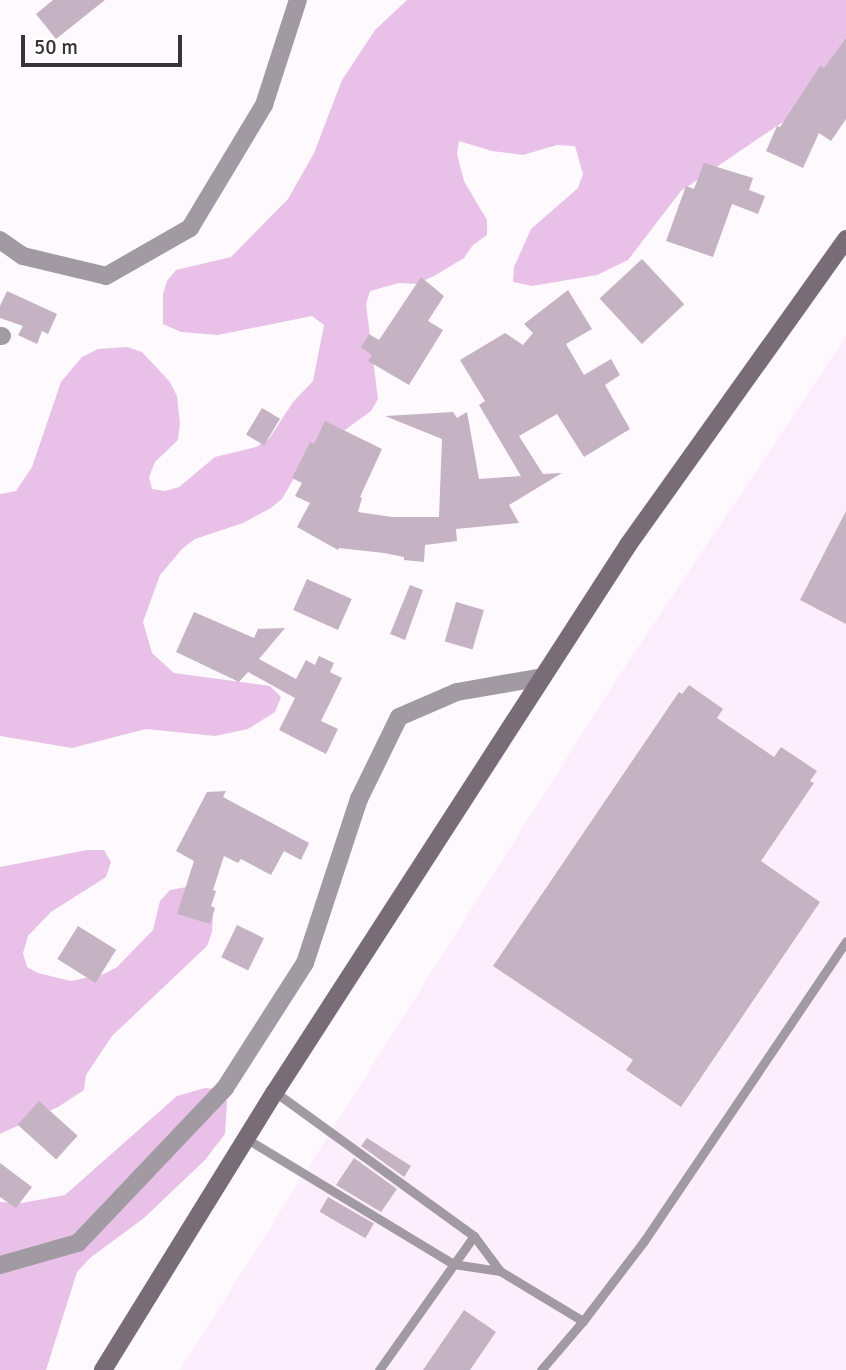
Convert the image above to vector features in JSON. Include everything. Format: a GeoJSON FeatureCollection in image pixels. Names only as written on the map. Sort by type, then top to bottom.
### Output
{"type":"FeatureCollection","features":[{"type":"Feature","properties":{"kind":"main road"},"geometry":{"type":"LineString","coordinates":[[103,1370],[275,1092],[628,545],[846,239]]}},
{"type":"Feature","properties":{"kind":"street"},"geometry":{"type":"LineString","coordinates":[[0,240],[23,256],[106,276],[190,228],[264,106],[298,0]]}},
{"type":"Feature","properties":{"kind":"street"},"geometry":{"type":"LineString","coordinates":[[0,1265],[78,1243],[225,1088],[305,963],[359,799],[399,717],[457,692],[543,677]]}},
{"type":"Feature","properties":{"kind":"lane"},"geometry":{"type":"LineString","coordinates":[[541,1370],[645,1241],[846,941]]}},
{"type":"Feature","properties":{"kind":"lane"},"geometry":{"type":"LineString","coordinates":[[275,1092],[474,1236],[500,1271],[583,1321]]}},
{"type":"Feature","properties":{"kind":"lane"},"geometry":{"type":"LineString","coordinates":[[247,1139],[453,1264],[500,1271]]}},
{"type":"Feature","properties":{"kind":"lane"},"geometry":{"type":"LineString","coordinates":[[379,1370],[474,1236]]}},
{"type":"Feature","properties":{"kind":"shaded area"},"geometry":{"type":"Polygon","coordinates":[[[407,0],[846,0],[846,39],[814,101],[681,191],[628,260],[597,275],[532,286],[513,282],[514,267],[531,229],[578,188],[583,174],[575,146],[557,145],[523,155],[492,151],[459,141],[457,154],[464,181],[487,220],[487,235],[473,245],[464,258],[434,276],[416,284],[399,283],[370,291],[366,304],[378,399],[371,411],[305,459],[282,499],[271,508],[243,523],[195,539],[183,548],[160,575],[143,622],[152,653],[174,673],[270,686],[281,697],[275,712],[248,729],[215,736],[146,729],[72,748],[0,736],[0,494],[16,491],[32,467],[61,382],[82,357],[98,349],[127,347],[142,352],[170,382],[177,396],[180,424],[178,440],[155,462],[149,477],[152,489],[165,491],[179,487],[215,457],[256,447],[269,439],[293,402],[313,381],[324,325],[312,316],[218,335],[181,332],[163,324],[163,294],[167,281],[176,270],[231,257],[288,199],[314,153],[342,80],[375,30],[407,0]]]}},
{"type":"Feature","properties":{"kind":"shaded area"},"geometry":{"type":"Polygon","coordinates":[[[846,336],[846,1370],[180,1370],[616,680],[846,336]]]}},
{"type":"Feature","properties":{"kind":"shaded area"},"geometry":{"type":"Polygon","coordinates":[[[87,850],[104,850],[111,862],[106,877],[51,912],[28,936],[23,953],[27,967],[38,973],[71,981],[104,974],[117,967],[153,930],[160,901],[170,890],[186,887],[208,901],[213,915],[212,932],[207,946],[112,1036],[86,1075],[84,1090],[58,1107],[0,1134],[0,867],[87,850]]]}},
{"type":"Feature","properties":{"kind":"shaded area"},"geometry":{"type":"Polygon","coordinates":[[[205,1088],[219,1089],[227,1102],[225,1134],[205,1160],[144,1218],[90,1258],[77,1272],[46,1370],[0,1370],[0,1202],[22,1203],[65,1195],[177,1096],[205,1088]]]}},
{"type":"Feature","properties":{"kind":"building"},"geometry":{"type":"Polygon","coordinates":[[[53,0],[105,0],[56,39],[36,14],[53,0]]]}},
{"type":"Feature","properties":{"kind":"building"},"geometry":{"type":"Polygon","coordinates":[[[846,38],[846,119],[831,141],[819,133],[803,168],[766,151],[777,126],[780,127],[820,66],[824,68],[846,38]]]}},
{"type":"Feature","properties":{"kind":"building"},"geometry":{"type":"Polygon","coordinates":[[[704,163],[753,178],[749,190],[765,196],[758,214],[732,204],[713,257],[666,241],[686,186],[694,189],[704,163]]]}},
{"type":"Feature","properties":{"kind":"building"},"geometry":{"type":"Polygon","coordinates":[[[642,259],[684,304],[642,344],[600,299],[642,259]]]}},
{"type":"Feature","properties":{"kind":"building"},"geometry":{"type":"Polygon","coordinates":[[[421,277],[444,296],[428,321],[443,330],[409,385],[368,361],[372,355],[361,347],[369,334],[379,340],[421,277]]]}},
{"type":"Feature","properties":{"kind":"building"},"geometry":{"type":"Polygon","coordinates":[[[568,290],[592,329],[566,344],[584,375],[611,359],[620,375],[605,385],[630,429],[584,457],[557,414],[519,436],[543,474],[562,473],[509,505],[519,523],[456,529],[457,541],[425,545],[424,562],[404,560],[404,557],[384,553],[338,550],[297,527],[310,503],[295,496],[302,483],[292,478],[310,442],[314,444],[325,421],[382,449],[360,497],[362,498],[358,512],[392,517],[439,517],[442,439],[385,416],[453,412],[457,418],[467,412],[479,479],[521,476],[479,405],[485,401],[460,360],[505,333],[523,345],[533,333],[524,324],[568,290]]]}},
{"type":"Feature","properties":{"kind":"building"},"geometry":{"type":"Polygon","coordinates":[[[7,291],[57,314],[48,334],[42,331],[37,344],[18,335],[23,326],[0,318],[0,306],[7,291]]]}},
{"type":"Feature","properties":{"kind":"building"},"geometry":{"type":"Polygon","coordinates":[[[262,408],[280,419],[264,445],[246,435],[262,408]]]}},
{"type":"Feature","properties":{"kind":"building"},"geometry":{"type":"Polygon","coordinates":[[[846,511],[846,624],[800,600],[846,511]]]}},
{"type":"Feature","properties":{"kind":"building"},"geometry":{"type":"Polygon","coordinates":[[[307,579],[352,599],[338,630],[293,610],[307,579]]]}},
{"type":"Feature","properties":{"kind":"building"},"geometry":{"type":"Polygon","coordinates":[[[410,585],[423,590],[405,640],[390,634],[410,585]]]}},
{"type":"Feature","properties":{"kind":"building"},"geometry":{"type":"Polygon","coordinates":[[[456,602],[484,610],[473,649],[445,641],[456,602]]]}},
{"type":"Feature","properties":{"kind":"building"},"geometry":{"type":"Polygon","coordinates":[[[194,612],[254,638],[258,629],[285,628],[259,659],[296,679],[306,660],[315,665],[319,656],[334,663],[330,672],[342,678],[321,721],[338,729],[326,754],[279,730],[295,698],[248,672],[239,682],[176,652],[194,612]]]}},
{"type":"Feature","properties":{"kind":"building"},"geometry":{"type":"Polygon","coordinates":[[[689,685],[723,709],[717,718],[774,757],[781,747],[817,771],[810,781],[814,783],[761,861],[820,902],[681,1107],[626,1070],[633,1060],[493,966],[679,692],[682,694],[689,685]]]}},
{"type":"Feature","properties":{"kind":"building"},"geometry":{"type":"Polygon","coordinates":[[[226,791],[223,797],[309,843],[301,860],[284,851],[271,875],[241,859],[238,863],[224,856],[213,890],[216,891],[211,906],[215,908],[210,924],[177,914],[194,861],[176,851],[207,792],[226,791]]]}},
{"type":"Feature","properties":{"kind":"building"},"geometry":{"type":"Polygon","coordinates":[[[237,925],[264,938],[248,971],[221,957],[237,925]]]}},
{"type":"Feature","properties":{"kind":"building"},"geometry":{"type":"Polygon","coordinates":[[[78,926],[116,950],[95,983],[57,959],[78,926]]]}},
{"type":"Feature","properties":{"kind":"building"},"geometry":{"type":"Polygon","coordinates":[[[39,1101],[78,1136],[56,1160],[18,1125],[39,1101]]]}},
{"type":"Feature","properties":{"kind":"building"},"geometry":{"type":"Polygon","coordinates":[[[367,1138],[411,1166],[404,1177],[361,1146],[367,1138]]]}},
{"type":"Feature","properties":{"kind":"building"},"geometry":{"type":"Polygon","coordinates":[[[354,1158],[397,1189],[381,1212],[336,1185],[354,1158]]]}},
{"type":"Feature","properties":{"kind":"building"},"geometry":{"type":"Polygon","coordinates":[[[0,1163],[32,1187],[16,1208],[0,1197],[0,1163]]]}},
{"type":"Feature","properties":{"kind":"building"},"geometry":{"type":"Polygon","coordinates":[[[328,1197],[374,1224],[365,1238],[320,1212],[328,1197]]]}},
{"type":"Feature","properties":{"kind":"building"},"geometry":{"type":"Polygon","coordinates":[[[464,1310],[496,1332],[470,1370],[423,1370],[464,1310]]]}}]}
